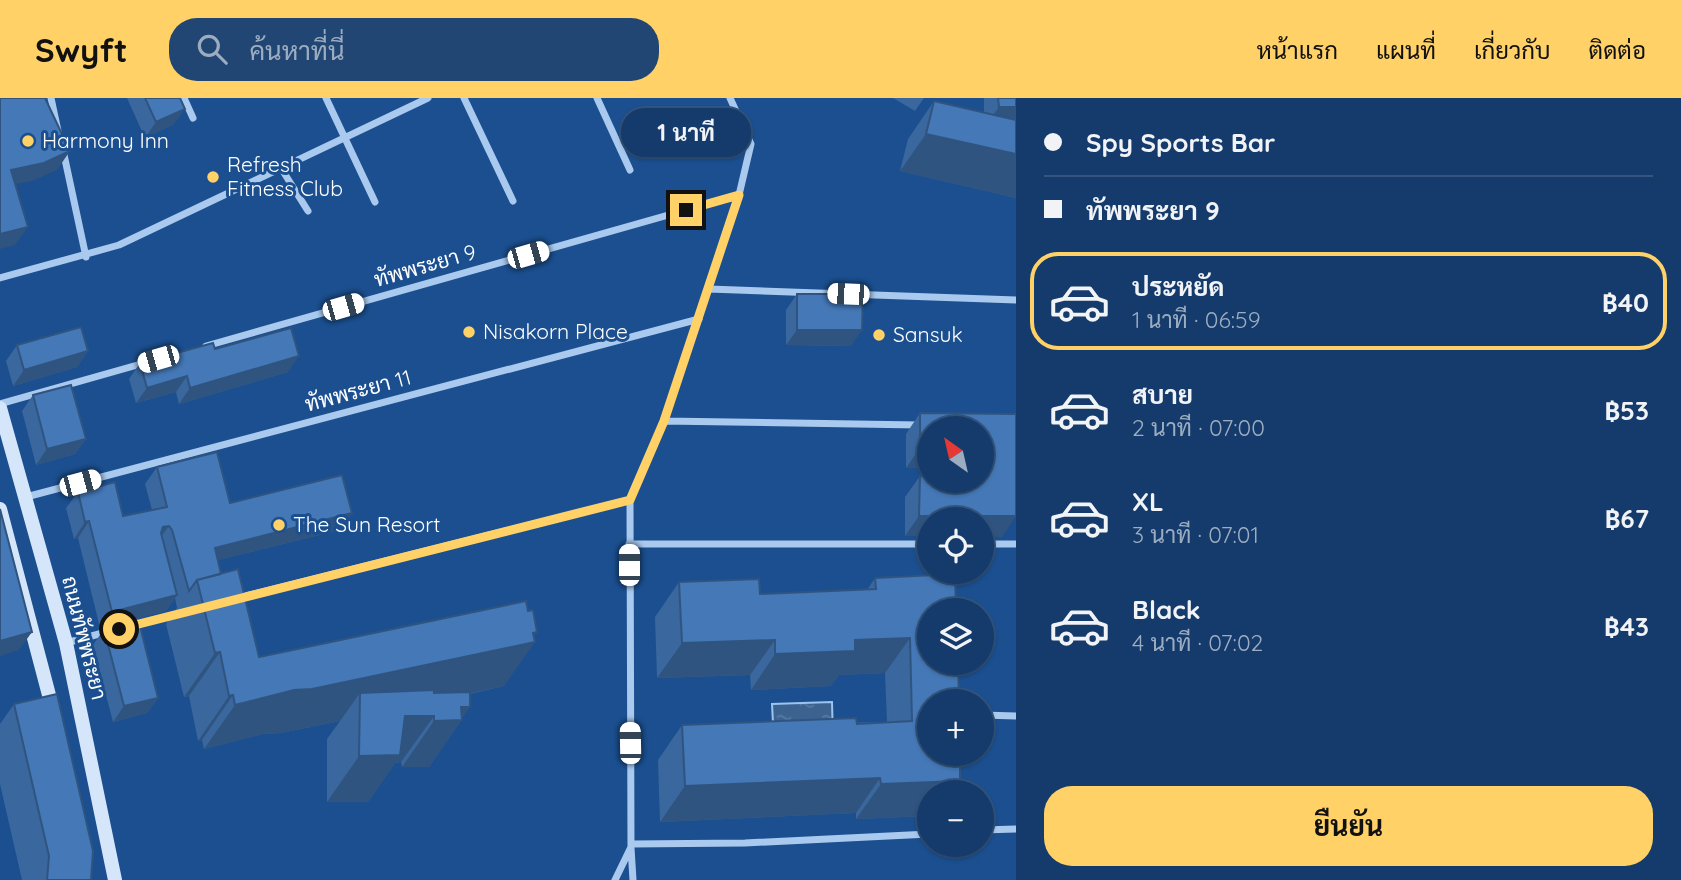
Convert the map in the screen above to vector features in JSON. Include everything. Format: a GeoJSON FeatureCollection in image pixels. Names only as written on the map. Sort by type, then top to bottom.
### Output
{"type":"FeatureCollection","features":[{"type":"Feature","properties":{"kind":"main road","name":"ถนนทัพพระยา"},"geometry":{"type":"LineString","coordinates":[[0,406],[66,643],[115,880]]}},
{"type":"Feature","properties":{"kind":"main road"},"geometry":{"type":"LineString","coordinates":[[0,509],[54,726]]}},
{"type":"Feature","properties":{"kind":"street"},"geometry":{"type":"LineString","coordinates":[[51,98],[86,257]]}},
{"type":"Feature","properties":{"kind":"street"},"geometry":{"type":"LineString","coordinates":[[184,98],[193,118]]}},
{"type":"Feature","properties":{"kind":"street"},"geometry":{"type":"LineString","coordinates":[[326,98],[375,202]]}},
{"type":"Feature","properties":{"kind":"street"},"geometry":{"type":"LineString","coordinates":[[0,278],[119,246],[343,136],[428,98]]}},
{"type":"Feature","properties":{"kind":"street"},"geometry":{"type":"LineString","coordinates":[[464,98],[513,201]]}},
{"type":"Feature","properties":{"kind":"street"},"geometry":{"type":"LineString","coordinates":[[597,98],[630,170]]}},
{"type":"Feature","properties":{"kind":"street"},"geometry":{"type":"LineString","coordinates":[[633,880],[630,500],[664,421],[739,195],[751,144],[730,98]]}},
{"type":"Feature","properties":{"kind":"street"},"geometry":{"type":"LineString","coordinates":[[281,168],[308,211]]}},
{"type":"Feature","properties":{"kind":"street","name":"ทัพพระยา 9"},"geometry":{"type":"LineString","coordinates":[[202,347],[739,195]]}},
{"type":"Feature","properties":{"kind":"street"},"geometry":{"type":"LineString","coordinates":[[709,289],[1016,300]]}},
{"type":"Feature","properties":{"kind":"street","name":"ทัพพระยา 11"},"geometry":{"type":"LineString","coordinates":[[26,497],[699,319]]}},
{"type":"Feature","properties":{"kind":"street"},"geometry":{"type":"LineString","coordinates":[[0,406],[161,358]]}},
{"type":"Feature","properties":{"kind":"street"},"geometry":{"type":"LineString","coordinates":[[664,421],[917,425]]}},
{"type":"Feature","properties":{"kind":"street"},"geometry":{"type":"LineString","coordinates":[[224,602],[630,500]]}},
{"type":"Feature","properties":{"kind":"street"},"geometry":{"type":"LineString","coordinates":[[629,544],[917,544]]}},
{"type":"Feature","properties":{"kind":"street"},"geometry":{"type":"LineString","coordinates":[[994,544],[1016,544]]}},
{"type":"Feature","properties":{"kind":"street"},"geometry":{"type":"LineString","coordinates":[[169,601],[173,615]]}},
{"type":"Feature","properties":{"kind":"street"},"geometry":{"type":"LineString","coordinates":[[66,643],[186,612]]}},
{"type":"Feature","properties":{"kind":"street"},"geometry":{"type":"LineString","coordinates":[[994,715],[1016,716]]}},
{"type":"Feature","properties":{"kind":"street"},"geometry":{"type":"LineString","coordinates":[[994,830],[1016,829]]}},
{"type":"Feature","properties":{"kind":"street"},"geometry":{"type":"LineString","coordinates":[[631,845],[772,842],[917,835]]}},
{"type":"Feature","properties":{"kind":"street"},"geometry":{"type":"LineString","coordinates":[[615,880],[631,845]]}},
{"type":"Feature","properties":{"kind":"water"},"geometry":{"type":"Polygon","coordinates":[[[832,702],[833,739],[774,742],[772,704],[832,702]]]}},
{"type":"Feature","properties":{"kind":"building"},"geometry":{"type":"Polygon","coordinates":[[[0,98],[45,98],[70,151],[44,163],[11,170],[28,227],[0,234],[0,98]]]}},
{"type":"Feature","properties":{"kind":"building"},"geometry":{"type":"Polygon","coordinates":[[[145,98],[180,98],[185,109],[156,122],[145,98]]]}},
{"type":"Feature","properties":{"kind":"building"},"geometry":{"type":"Polygon","coordinates":[[[998,98],[1016,98],[1016,107],[999,107],[998,98]]]}},
{"type":"Feature","properties":{"kind":"building"},"geometry":{"type":"Polygon","coordinates":[[[934,101],[1016,120],[1016,154],[926,134],[934,101]]]}},
{"type":"Feature","properties":{"kind":"building"},"geometry":{"type":"Polygon","coordinates":[[[797,294],[863,294],[862,330],[797,330],[797,294]]]}},
{"type":"Feature","properties":{"kind":"building"},"geometry":{"type":"Polygon","coordinates":[[[81,327],[88,351],[24,370],[17,345],[81,327]]]}},
{"type":"Feature","properties":{"kind":"building"},"geometry":{"type":"Polygon","coordinates":[[[291,328],[299,356],[190,388],[187,376],[147,388],[140,363],[213,343],[215,349],[291,328]]]}},
{"type":"Feature","properties":{"kind":"building"},"geometry":{"type":"Polygon","coordinates":[[[71,385],[86,439],[47,449],[33,395],[71,385]]]}},
{"type":"Feature","properties":{"kind":"building"},"geometry":{"type":"Polygon","coordinates":[[[920,413],[1016,414],[1016,516],[994,516],[994,507],[919,507],[920,494],[994,494],[994,416],[920,416],[920,413]]]}},
{"type":"Feature","properties":{"kind":"building"},"geometry":{"type":"Polygon","coordinates":[[[217,452],[230,503],[342,475],[352,513],[215,548],[221,574],[197,580],[189,591],[172,530],[169,526],[163,527],[161,533],[177,595],[112,612],[89,521],[85,522],[78,492],[115,482],[123,516],[167,507],[157,467],[217,452]]]}},
{"type":"Feature","properties":{"kind":"building"},"geometry":{"type":"Polygon","coordinates":[[[0,509],[32,632],[0,641],[0,509]]]}},
{"type":"Feature","properties":{"kind":"building"},"geometry":{"type":"Polygon","coordinates":[[[238,569],[259,657],[526,601],[528,611],[533,610],[537,632],[533,633],[535,642],[312,689],[294,690],[235,705],[233,695],[229,696],[220,652],[215,653],[197,580],[238,569]]]}},
{"type":"Feature","properties":{"kind":"building"},"geometry":{"type":"Polygon","coordinates":[[[917,576],[917,584],[955,584],[956,598],[917,598],[917,675],[958,675],[959,689],[917,689],[917,766],[960,766],[960,780],[917,780],[917,783],[881,784],[880,778],[685,786],[682,725],[856,718],[857,724],[912,721],[910,638],[855,640],[855,651],[775,654],[775,640],[682,643],[679,582],[759,579],[760,594],[876,589],[875,578],[917,576]]]}},
{"type":"Feature","properties":{"kind":"building"},"geometry":{"type":"Polygon","coordinates":[[[138,618],[158,698],[124,706],[104,629],[138,618]]]}},
{"type":"Feature","properties":{"kind":"building"},"geometry":{"type":"Polygon","coordinates":[[[434,690],[434,693],[470,692],[470,707],[461,707],[462,720],[434,721],[434,716],[405,716],[400,755],[359,756],[360,693],[434,690]]]}},
{"type":"Feature","properties":{"kind":"building"},"geometry":{"type":"Polygon","coordinates":[[[57,694],[93,851],[91,880],[47,880],[49,856],[14,704],[57,694]]]}},
{"type":"Feature","properties":{"kind":"place","name":"Harmony Inn"},"geometry":{"type":"Point","coordinates":[28,141]}},
{"type":"Feature","properties":{"kind":"place","name":"Refresh Fitness Club"},"geometry":{"type":"Point","coordinates":[213,177]}},
{"type":"Feature","properties":{"kind":"place","name":"Nisakorn Place"},"geometry":{"type":"Point","coordinates":[469,332]}},
{"type":"Feature","properties":{"kind":"place","name":"Sansuk"},"geometry":{"type":"Point","coordinates":[879,335]}},
{"type":"Feature","properties":{"kind":"place","name":"The Sun Resort"},"geometry":{"type":"Point","coordinates":[279,525]}},
{"type":"Feature","properties":{"kind":"route"},"geometry":{"type":"LineString","coordinates":[[119,629],[630,500],[664,421],[739,195],[686,210]]}}]}
